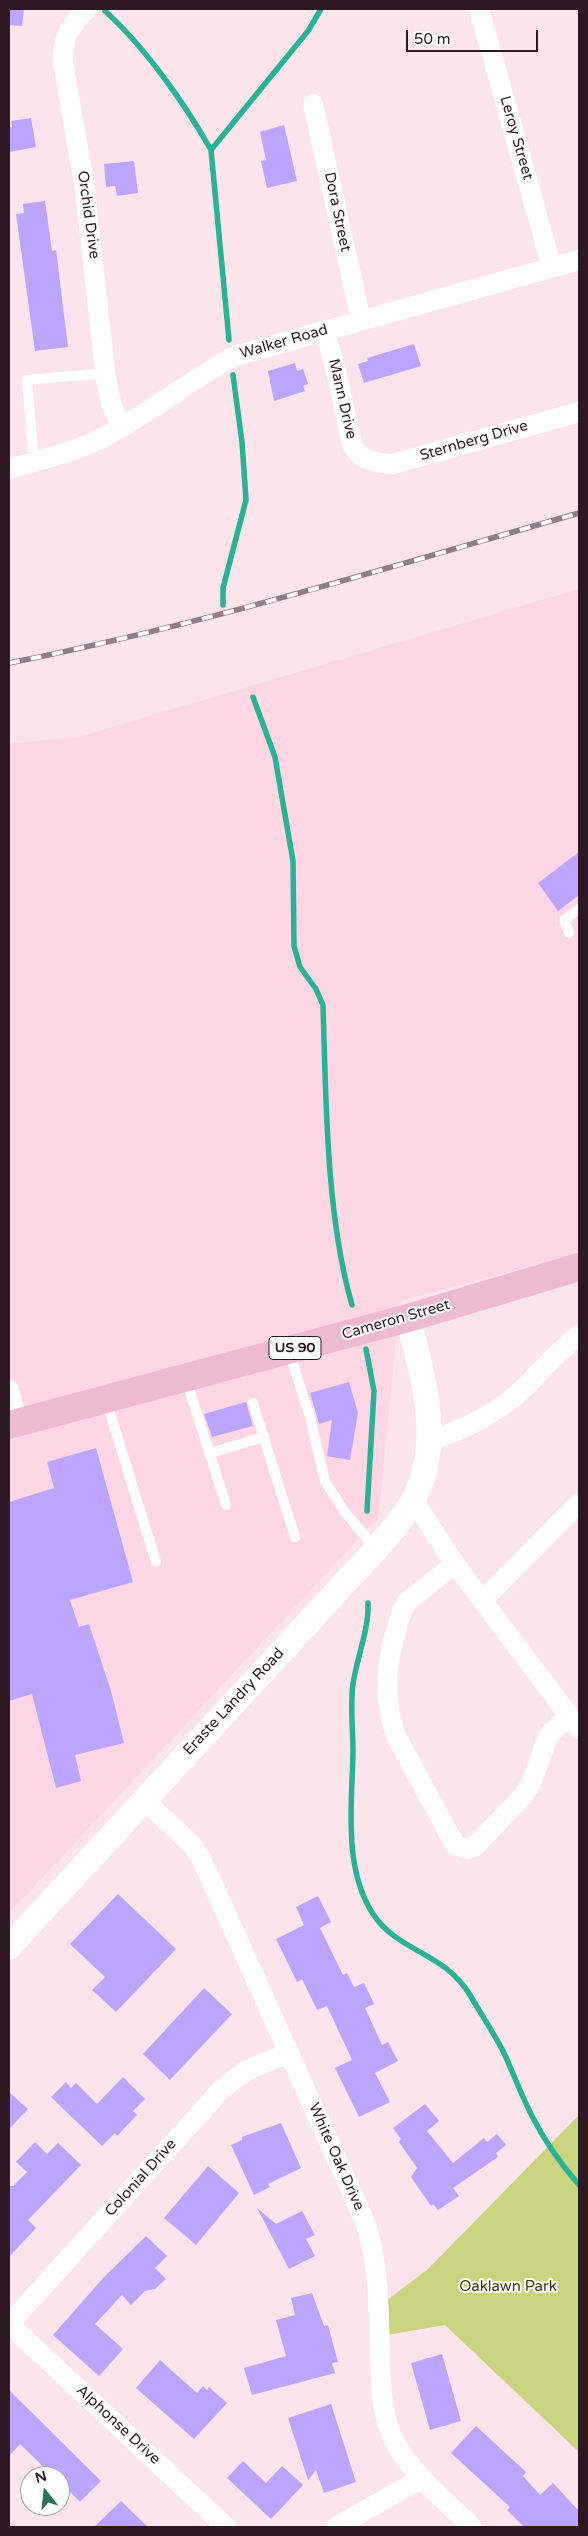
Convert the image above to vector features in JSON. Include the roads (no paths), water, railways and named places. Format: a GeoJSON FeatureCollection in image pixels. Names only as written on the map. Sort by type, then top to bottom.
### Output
{"type":"FeatureCollection","features":[{"type":"Feature","properties":{"kind":"main road","name":"Cameron Street"},"geometry":{"type":"LineString","coordinates":[[13,1424],[408,1318],[579,1267]]}},
{"type":"Feature","properties":{"kind":"street","name":"Orchid Drive"},"geometry":{"type":"LineString","coordinates":[[87,9],[68,30],[63,42],[63,62],[85,190],[106,373],[112,406],[122,426]]}},
{"type":"Feature","properties":{"kind":"street","name":"Leroy Street"},"geometry":{"type":"LineString","coordinates":[[479,9],[552,268]]}},
{"type":"Feature","properties":{"kind":"street","name":"Dora Street"},"geometry":{"type":"LineString","coordinates":[[313,104],[362,320]]}},
{"type":"Feature","properties":{"kind":"street","name":"Walker Road"},"geometry":{"type":"LineString","coordinates":[[9,469],[99,439],[235,356],[579,260]]}},
{"type":"Feature","properties":{"kind":"street","name":"Mann Drive"},"geometry":{"type":"LineString","coordinates":[[324,330],[335,367],[350,439],[357,453],[369,461]]}},
{"type":"Feature","properties":{"kind":"street","name":"Sternberg Drive"},"geometry":{"type":"LineString","coordinates":[[369,461],[393,464],[579,412]]}},
{"type":"Feature","properties":{"kind":"street","name":"Eraste Landry Road"},"geometry":{"type":"LineString","coordinates":[[9,1947],[402,1519],[414,1500],[425,1472],[430,1440],[421,1374],[408,1318]]}},
{"type":"Feature","properties":{"kind":"street"},"geometry":{"type":"LineString","coordinates":[[430,1440],[456,1431],[503,1405],[523,1389],[560,1351],[579,1335]]}},
{"type":"Feature","properties":{"kind":"street"},"geometry":{"type":"LineString","coordinates":[[9,1390],[13,1424]]}},
{"type":"Feature","properties":{"kind":"street"},"geometry":{"type":"LineString","coordinates":[[414,1500],[455,1564],[576,1721],[548,1736],[531,1784],[523,1796],[474,1847],[467,1849],[455,1845],[396,1736],[388,1711],[386,1683],[402,1612],[408,1602],[455,1564]]}},
{"type":"Feature","properties":{"kind":"street"},"geometry":{"type":"LineString","coordinates":[[483,1600],[579,1503]]}},
{"type":"Feature","properties":{"kind":"street","name":"White Oak Drive"},"geometry":{"type":"LineString","coordinates":[[144,1800],[191,1844],[201,1858],[366,2224],[375,2262],[382,2400],[388,2427],[397,2446],[422,2478],[472,2527]]}},
{"type":"Feature","properties":{"kind":"street","name":"Colonial Drive"},"geometry":{"type":"LineString","coordinates":[[9,2324],[222,2089],[245,2071],[289,2053]]}},
{"type":"Feature","properties":{"kind":"street","name":"Alphonse Drive"},"geometry":{"type":"LineString","coordinates":[[9,2324],[226,2527]]}},
{"type":"Feature","properties":{"kind":"street"},"geometry":{"type":"LineString","coordinates":[[336,2527],[422,2478]]}},
{"type":"Feature","properties":{"kind":"lane"},"geometry":{"type":"LineString","coordinates":[[34,462],[27,380],[106,373]]}},
{"type":"Feature","properties":{"kind":"lane"},"geometry":{"type":"LineString","coordinates":[[569,934],[564,920],[579,909]]}},
{"type":"Feature","properties":{"kind":"lane"},"geometry":{"type":"LineString","coordinates":[[288,1350],[310,1417],[325,1481],[344,1511],[376,1549]]}},
{"type":"Feature","properties":{"kind":"lane"},"geometry":{"type":"LineString","coordinates":[[186,1378],[226,1505]]}},
{"type":"Feature","properties":{"kind":"lane"},"geometry":{"type":"LineString","coordinates":[[106,1399],[156,1562]]}},
{"type":"Feature","properties":{"kind":"lane"},"geometry":{"type":"LineString","coordinates":[[253,1403],[295,1537]]}},
{"type":"Feature","properties":{"kind":"lane"},"geometry":{"type":"LineString","coordinates":[[210,1453],[264,1437]]}},
{"type":"Feature","properties":{"kind":"waterway"},"geometry":{"type":"LineString","coordinates":[[229,340],[211,150],[308,31],[321,9]]}},
{"type":"Feature","properties":{"kind":"waterway"},"geometry":{"type":"LineString","coordinates":[[105,11],[135,41],[163,77],[211,150]]}},
{"type":"Feature","properties":{"kind":"waterway"},"geometry":{"type":"LineString","coordinates":[[223,605],[223,588],[246,500],[242,442],[233,375]]}},
{"type":"Feature","properties":{"kind":"waterway"},"geometry":{"type":"LineString","coordinates":[[253,697],[275,757],[293,861],[294,946],[300,967],[316,989],[323,1005],[332,1196],[343,1270],[352,1305]]}},
{"type":"Feature","properties":{"kind":"waterway"},"geometry":{"type":"LineString","coordinates":[[366,1349],[374,1391],[367,1511]]}},
{"type":"Feature","properties":{"kind":"waterway"},"geometry":{"type":"LineString","coordinates":[[368,1603],[367,1623],[353,1684],[352,1701],[351,1835],[357,1877],[363,1896],[373,1914],[395,1937],[434,1960],[459,1980],[503,2051],[537,2125],[553,2152],[579,2185]]}},
{"type":"Feature","properties":{"kind":"railway"},"geometry":{"type":"LineString","coordinates":[[9,663],[81,648],[224,613],[579,513]]}},
{"type":"Feature","properties":{"kind":"park label","name":"Oaklawn Park"},"geometry":{"type":"Point","coordinates":[508,2287]}}]}
